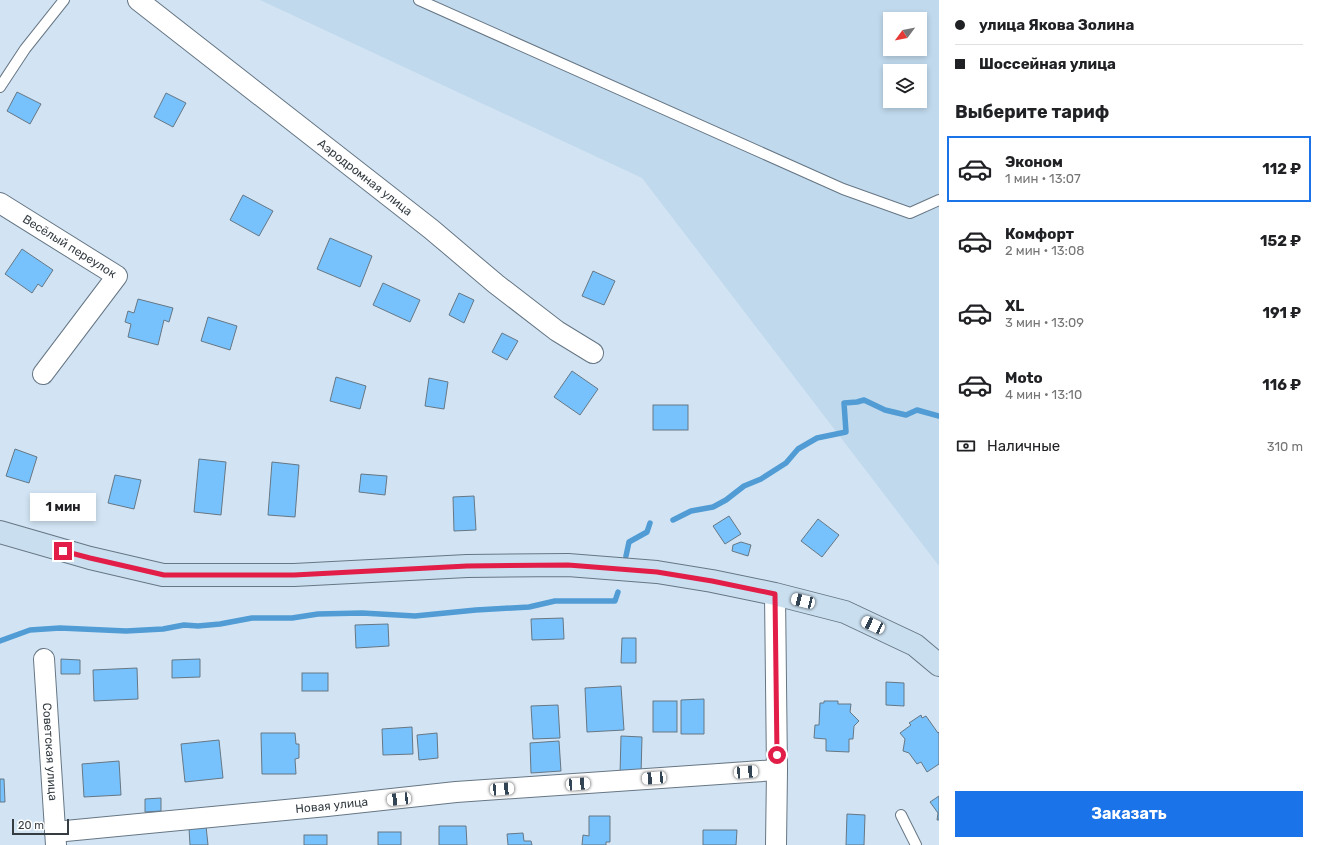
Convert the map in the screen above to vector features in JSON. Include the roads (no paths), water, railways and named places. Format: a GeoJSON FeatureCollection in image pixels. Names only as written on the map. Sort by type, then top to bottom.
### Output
{"type":"FeatureCollection","features":[{"type":"Feature","properties":{"kind":"main road"},"geometry":{"type":"LineString","coordinates":[[0,532],[90,558],[164,575],[287,575],[467,566],[568,565],[657,572],[712,581],[775,594],[845,612],[915,645],[939,664]]}},
{"type":"Feature","properties":{"kind":"street","name":"Аэродромная улица"},"geometry":{"type":"LineString","coordinates":[[138,0],[431,229],[496,284],[557,331],[593,354]]}},
{"type":"Feature","properties":{"kind":"street","name":"Весёлый переулок"},"geometry":{"type":"LineString","coordinates":[[0,203],[117,276],[43,374]]}},
{"type":"Feature","properties":{"kind":"street"},"geometry":{"type":"LineString","coordinates":[[775,594],[777,770],[776,845]]}},
{"type":"Feature","properties":{"kind":"street","name":"Советская улица"},"geometry":{"type":"LineString","coordinates":[[44,659],[55,839]]}},
{"type":"Feature","properties":{"kind":"street","name":"Новая улица"},"geometry":{"type":"LineString","coordinates":[[55,839],[456,792],[777,770]]}},
{"type":"Feature","properties":{"kind":"lane"},"geometry":{"type":"LineString","coordinates":[[0,87],[25,49],[64,0]]}},
{"type":"Feature","properties":{"kind":"lane"},"geometry":{"type":"LineString","coordinates":[[419,0],[843,189],[910,213],[939,200]]}},
{"type":"Feature","properties":{"kind":"lane"},"geometry":{"type":"LineString","coordinates":[[901,815],[916,845]]}},
{"type":"Feature","properties":{"kind":"waterway"},"geometry":{"type":"LineString","coordinates":[[673,520],[691,511],[713,507],[726,500],[744,486],[761,479],[786,463],[798,449],[817,438],[846,432],[844,403],[864,400],[885,410],[906,415],[917,410],[939,416]]}},
{"type":"Feature","properties":{"kind":"waterway"},"geometry":{"type":"LineString","coordinates":[[626,556],[629,542],[647,532],[650,523]]}},
{"type":"Feature","properties":{"kind":"waterway"},"geometry":{"type":"LineString","coordinates":[[0,641],[30,630],[60,628],[126,631],[163,629],[184,625],[198,626],[220,624],[252,618],[292,618],[318,614],[362,613],[415,616],[529,607],[555,601],[615,601],[618,592]]}}]}
